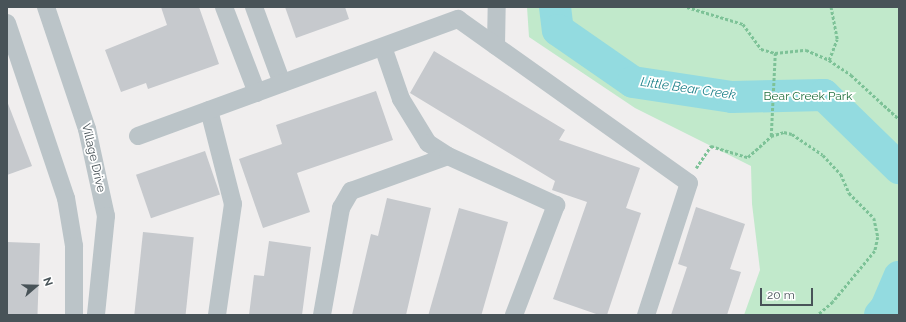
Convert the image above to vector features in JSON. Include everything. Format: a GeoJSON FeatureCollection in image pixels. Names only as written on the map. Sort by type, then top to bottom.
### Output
{"type":"FeatureCollection","features":[{"type":"Feature","properties":{"kind":"street","name":"Village Drive"},"geometry":{"type":"LineString","coordinates":[[46,7],[87,129],[106,216],[96,315]]}},
{"type":"Feature","properties":{"kind":"street"},"geometry":{"type":"LineString","coordinates":[[224,7],[257,93]]}},
{"type":"Feature","properties":{"kind":"street"},"geometry":{"type":"LineString","coordinates":[[254,7],[282,83]]}},
{"type":"Feature","properties":{"kind":"street"},"geometry":{"type":"LineString","coordinates":[[496,46],[498,7]]}},
{"type":"Feature","properties":{"kind":"street"},"geometry":{"type":"LineString","coordinates":[[138,136],[458,19],[689,183],[646,315]]}},
{"type":"Feature","properties":{"kind":"street"},"geometry":{"type":"LineString","coordinates":[[7,23],[66,198],[74,246],[74,315]]}},
{"type":"Feature","properties":{"kind":"street"},"geometry":{"type":"LineString","coordinates":[[383,46],[401,99],[428,143],[448,156],[556,204],[514,315]]}},
{"type":"Feature","properties":{"kind":"street"},"geometry":{"type":"LineString","coordinates":[[209,110],[233,204],[217,315]]}},
{"type":"Feature","properties":{"kind":"street"},"geometry":{"type":"LineString","coordinates":[[322,315],[340,208],[351,192],[448,156]]}},
{"type":"Feature","properties":{"kind":"path"},"geometry":{"type":"LineString","coordinates":[[687,7],[743,24],[761,48],[776,53],[806,50],[829,60],[851,75],[899,119]]}},
{"type":"Feature","properties":{"kind":"path"},"geometry":{"type":"LineString","coordinates":[[829,60],[837,39],[831,7]]}},
{"type":"Feature","properties":{"kind":"path"},"geometry":{"type":"LineString","coordinates":[[771,136],[774,112],[776,53]]}},
{"type":"Feature","properties":{"kind":"path"},"geometry":{"type":"LineString","coordinates":[[689,183],[711,146],[748,157],[771,136],[784,132],[792,134],[823,155],[841,174],[853,197],[874,218],[878,237],[875,251],[833,302],[818,315]]}},
{"type":"Feature","properties":{"kind":"green space","name":"Bear Creek Park"},"geometry":{"type":"Polygon","coordinates":[[[527,7],[899,7],[899,315],[744,315],[760,270],[752,204],[751,166],[635,108],[529,37],[527,7]]]}},
{"type":"Feature","properties":{"kind":"building"},"geometry":{"type":"Polygon","coordinates":[[[161,7],[199,7],[219,64],[148,89],[146,83],[121,92],[105,50],[167,25],[161,7]]]}},
{"type":"Feature","properties":{"kind":"building"},"geometry":{"type":"Polygon","coordinates":[[[285,7],[345,7],[349,19],[296,38],[285,7]]]}},
{"type":"Feature","properties":{"kind":"building"},"geometry":{"type":"Polygon","coordinates":[[[434,51],[565,130],[559,140],[640,168],[626,208],[641,213],[607,315],[599,315],[553,299],[587,202],[552,190],[555,181],[410,93],[434,51]]]}},
{"type":"Feature","properties":{"kind":"building"},"geometry":{"type":"Polygon","coordinates":[[[376,91],[393,140],[297,173],[310,212],[263,228],[239,159],[282,144],[276,125],[376,91]]]}},
{"type":"Feature","properties":{"kind":"building"},"geometry":{"type":"Polygon","coordinates":[[[7,101],[32,166],[7,175],[7,101]]]}},
{"type":"Feature","properties":{"kind":"building"},"geometry":{"type":"Polygon","coordinates":[[[205,151],[220,194],[151,218],[136,175],[205,151]]]}},
{"type":"Feature","properties":{"kind":"building"},"geometry":{"type":"Polygon","coordinates":[[[387,198],[431,208],[406,315],[352,315],[371,234],[378,236],[387,198]]]}},
{"type":"Feature","properties":{"kind":"building"},"geometry":{"type":"Polygon","coordinates":[[[696,207],[745,224],[730,269],[741,272],[727,315],[671,315],[687,267],[678,264],[696,207]]]}},
{"type":"Feature","properties":{"kind":"building"},"geometry":{"type":"Polygon","coordinates":[[[459,208],[508,222],[481,315],[428,315],[459,208]]]}},
{"type":"Feature","properties":{"kind":"building"},"geometry":{"type":"Polygon","coordinates":[[[143,232],[194,237],[186,315],[134,315],[143,232]]]}},
{"type":"Feature","properties":{"kind":"building"},"geometry":{"type":"Polygon","coordinates":[[[269,241],[311,247],[302,315],[249,315],[254,275],[264,276],[269,241]]]}},
{"type":"Feature","properties":{"kind":"building"},"geometry":{"type":"Polygon","coordinates":[[[7,242],[40,243],[37,315],[7,315],[7,242]]]}},
{"type":"Feature","properties":{"kind":"waterway","name":"Little Bear Creek"},"geometry":{"type":"LineString","coordinates":[[555,7],[558,30],[633,82],[732,97],[824,95],[899,168]]}},
{"type":"Feature","properties":{"kind":"waterway","name":"Little Bear Creek"},"geometry":{"type":"LineString","coordinates":[[880,315],[886,308],[899,277]]}}]}
